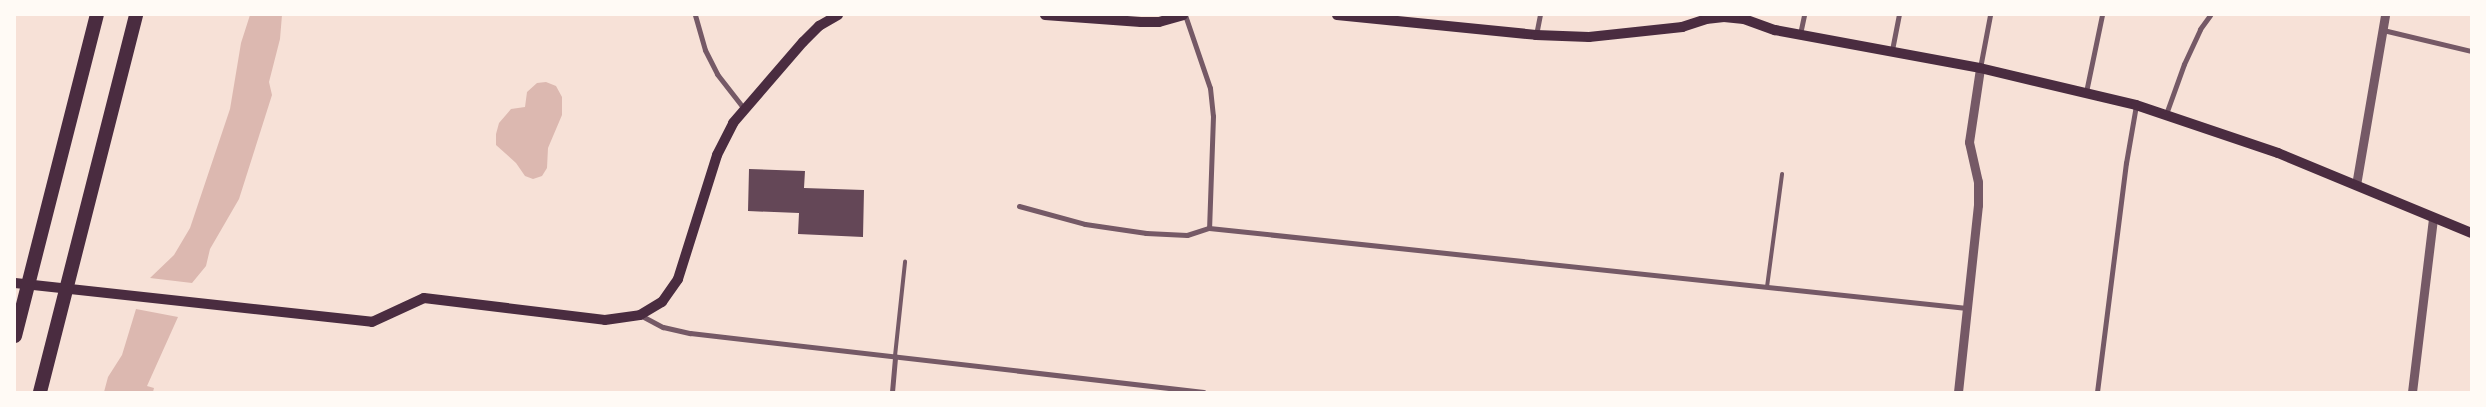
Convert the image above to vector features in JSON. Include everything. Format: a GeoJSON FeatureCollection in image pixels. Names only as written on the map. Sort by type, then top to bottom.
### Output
{"type":"FeatureCollection","features":[{"type":"Feature","properties":{"kind":"highway"},"geometry":{"type":"LineString","coordinates":[[15,336],[97,15]]}},
{"type":"Feature","properties":{"kind":"highway"},"geometry":{"type":"LineString","coordinates":[[40,392],[136,15]]}},
{"type":"Feature","properties":{"kind":"main road"},"geometry":{"type":"LineString","coordinates":[[15,283],[372,322],[424,298],[605,320],[640,315],[662,302],[678,279],[718,155],[729,130],[803,42],[819,26],[838,15]]}},
{"type":"Feature","properties":{"kind":"main road"},"geometry":{"type":"LineString","coordinates":[[1045,15],[1141,22],[1159,22],[1184,15]]}},
{"type":"Feature","properties":{"kind":"main road"},"geometry":{"type":"LineString","coordinates":[[1337,15],[1536,35],[1588,37],[1631,34],[1682,27],[1706,17],[1744,19],[1775,30],[1892,50],[1980,68],[2136,105],[2278,153],[2471,232]]}},
{"type":"Feature","properties":{"kind":"street"},"geometry":{"type":"LineString","coordinates":[[695,15],[698,30],[717,74],[745,110]]}},
{"type":"Feature","properties":{"kind":"street"},"geometry":{"type":"LineString","coordinates":[[1184,15],[1210,88],[1213,116],[1209,228]]}},
{"type":"Feature","properties":{"kind":"street"},"geometry":{"type":"LineString","coordinates":[[1536,35],[1540,15]]}},
{"type":"Feature","properties":{"kind":"street"},"geometry":{"type":"LineString","coordinates":[[1800,34],[1804,15]]}},
{"type":"Feature","properties":{"kind":"street"},"geometry":{"type":"LineString","coordinates":[[1892,50],[1899,15]]}},
{"type":"Feature","properties":{"kind":"street"},"geometry":{"type":"LineString","coordinates":[[1958,392],[1978,206],[1978,182],[1969,142],[1990,15]]}},
{"type":"Feature","properties":{"kind":"street"},"geometry":{"type":"LineString","coordinates":[[2086,92],[2102,15]]}},
{"type":"Feature","properties":{"kind":"street"},"geometry":{"type":"LineString","coordinates":[[2166,114],[2184,64],[2200,29],[2210,15]]}},
{"type":"Feature","properties":{"kind":"street"},"geometry":{"type":"LineString","coordinates":[[2356,185],[2385,15]]}},
{"type":"Feature","properties":{"kind":"street"},"geometry":{"type":"LineString","coordinates":[[2383,30],[2471,51]]}},
{"type":"Feature","properties":{"kind":"street"},"geometry":{"type":"LineString","coordinates":[[2097,392],[2126,163],[2136,105]]}},
{"type":"Feature","properties":{"kind":"street"},"geometry":{"type":"LineString","coordinates":[[1019,206],[1085,224],[1146,233],[1186,235],[1209,228],[1967,308]]}},
{"type":"Feature","properties":{"kind":"street"},"geometry":{"type":"LineString","coordinates":[[2412,392],[2433,218]]}},
{"type":"Feature","properties":{"kind":"street"},"geometry":{"type":"LineString","coordinates":[[640,315],[663,327],[690,333],[1204,392]]}},
{"type":"Feature","properties":{"kind":"street"},"geometry":{"type":"LineString","coordinates":[[892,392],[895,356]]}},
{"type":"Feature","properties":{"kind":"lane"},"geometry":{"type":"LineString","coordinates":[[1768,287],[1782,174]]}},
{"type":"Feature","properties":{"kind":"lane"},"geometry":{"type":"LineString","coordinates":[[895,356],[905,262]]}},
{"type":"Feature","properties":{"kind":"shaded area"},"geometry":{"type":"Polygon","coordinates":[[[250,15],[282,15],[280,39],[269,82],[272,95],[239,199],[210,249],[206,266],[192,283],[150,278],[174,255],[190,228],[230,109],[241,43],[250,15]]]}},
{"type":"Feature","properties":{"kind":"shaded area"},"geometry":{"type":"Polygon","coordinates":[[[546,82],[556,86],[562,97],[562,115],[548,148],[547,168],[542,176],[533,179],[525,176],[516,163],[496,145],[496,134],[499,123],[511,109],[525,107],[527,92],[537,83],[546,82]]]}},
{"type":"Feature","properties":{"kind":"shaded area"},"geometry":{"type":"Polygon","coordinates":[[[136,309],[178,317],[147,386],[154,388],[153,392],[104,392],[108,377],[122,355],[136,309]]]}},
{"type":"Feature","properties":{"kind":"building"},"geometry":{"type":"Polygon","coordinates":[[[749,169],[805,171],[804,188],[864,190],[863,237],[798,234],[799,213],[748,211],[749,169]]]}}]}
